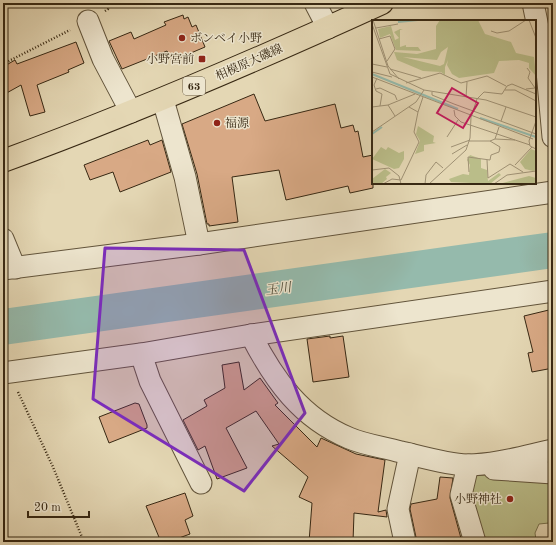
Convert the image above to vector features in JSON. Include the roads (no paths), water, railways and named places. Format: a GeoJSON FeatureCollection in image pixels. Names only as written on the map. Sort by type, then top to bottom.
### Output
{"type":"FeatureCollection","features":[{"type":"Feature","properties":{"kind":"main road","name":"相模原大磯線"},"geometry":{"type":"LineString","coordinates":[[3,161],[163,100],[382,3]]}},
{"type":"Feature","properties":{"kind":"street"},"geometry":{"type":"LineString","coordinates":[[315,3],[328,28]]}},
{"type":"Feature","properties":{"kind":"street"},"geometry":{"type":"LineString","coordinates":[[533,3],[547,70],[553,137]]}},
{"type":"Feature","properties":{"kind":"street"},"geometry":{"type":"LineString","coordinates":[[88,21],[103,58],[130,112]]}},
{"type":"Feature","properties":{"kind":"street"},"geometry":{"type":"LineString","coordinates":[[163,100],[185,177],[198,244]]}},
{"type":"Feature","properties":{"kind":"street"},"geometry":{"type":"LineString","coordinates":[[3,239],[9,269],[198,244],[553,192]]}},
{"type":"Feature","properties":{"kind":"street"},"geometry":{"type":"LineString","coordinates":[[9,373],[141,354],[251,335],[553,291]]}},
{"type":"Feature","properties":{"kind":"street"},"geometry":{"type":"LineString","coordinates":[[251,335],[264,360],[294,402],[318,423],[350,438],[410,454],[477,464],[496,470],[553,473]]}},
{"type":"Feature","properties":{"kind":"street"},"geometry":{"type":"LineString","coordinates":[[141,354],[155,392],[201,483]]}},
{"type":"Feature","properties":{"kind":"street"},"geometry":{"type":"LineString","coordinates":[[477,464],[553,450]]}},
{"type":"Feature","properties":{"kind":"street"},"geometry":{"type":"LineString","coordinates":[[405,542],[398,509],[410,454]]}},
{"type":"Feature","properties":{"kind":"street"},"geometry":{"type":"LineString","coordinates":[[475,542],[461,495],[477,464]]}},
{"type":"Feature","properties":{"kind":"waterway","name":"玉川"},"geometry":{"type":"LineString","coordinates":[[3,327],[553,250]]}},
{"type":"Feature","properties":{"kind":"place","name":"ボンベイ小野"},"geometry":{"type":"Point","coordinates":[182,38]}},
{"type":"Feature","properties":{"kind":"place","name":"小野宮前"},"geometry":{"type":"Point","coordinates":[202,59]}},
{"type":"Feature","properties":{"kind":"place","name":"福源"},"geometry":{"type":"Point","coordinates":[217,123]}},
{"type":"Feature","properties":{"kind":"place","name":"小野神社"},"geometry":{"type":"Point","coordinates":[510,499]}}]}
